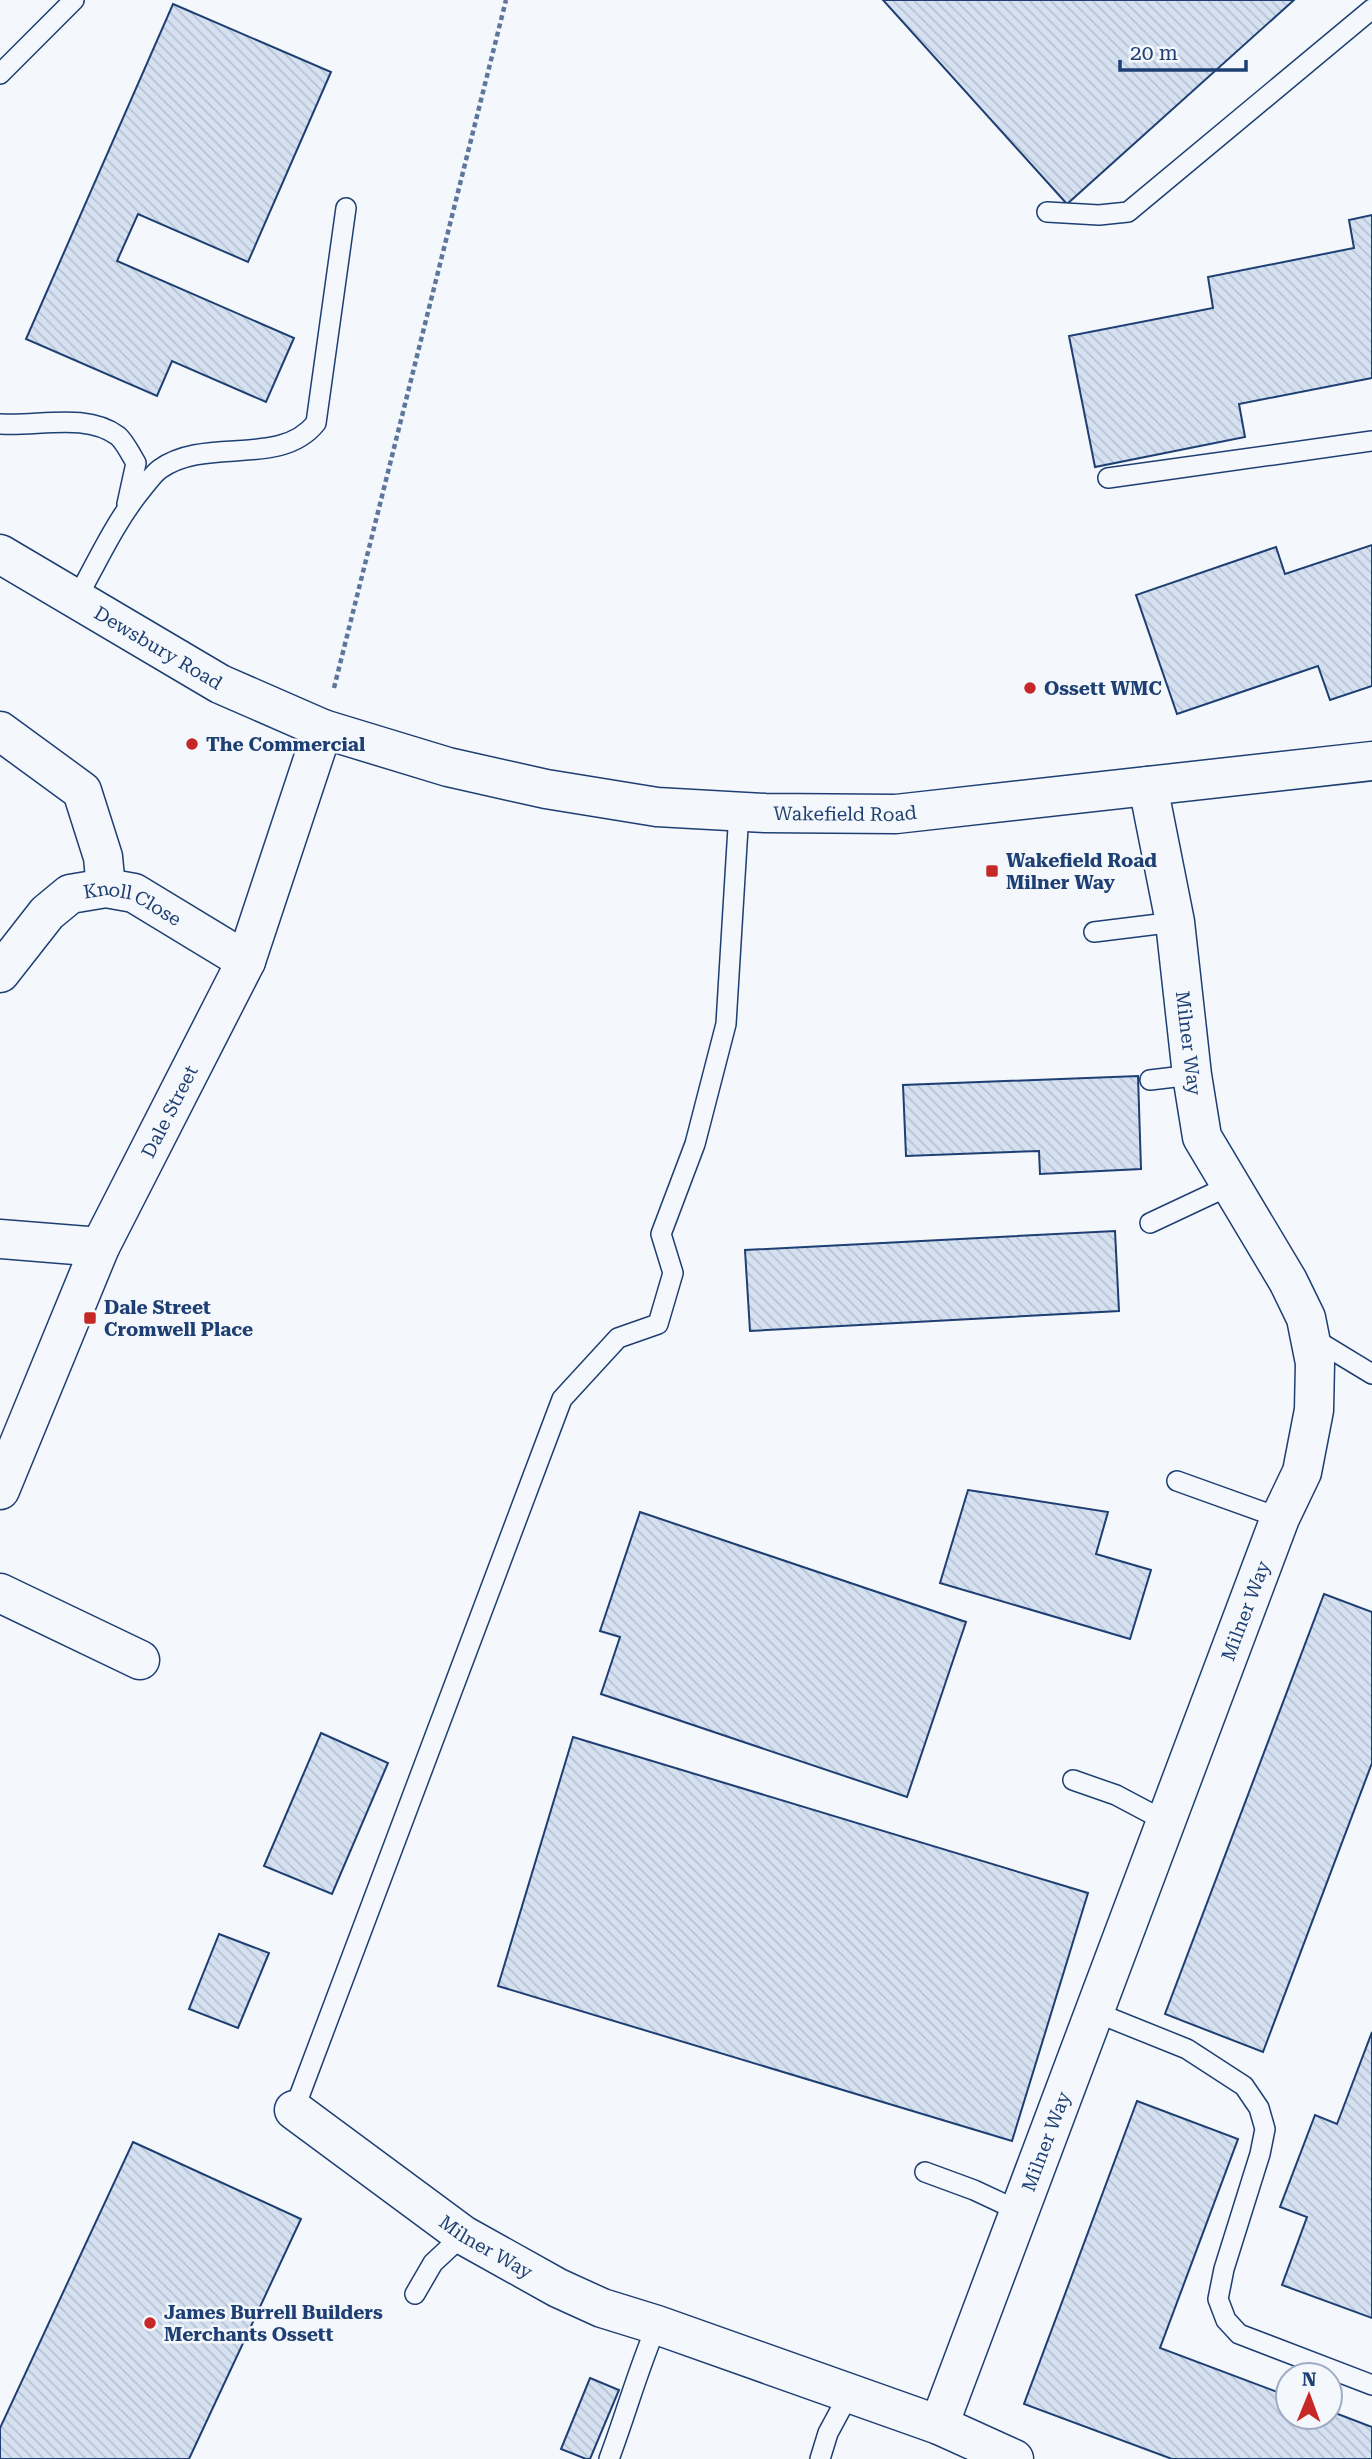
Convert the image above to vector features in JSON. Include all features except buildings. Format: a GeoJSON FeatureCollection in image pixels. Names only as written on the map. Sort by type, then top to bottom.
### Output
{"type":"FeatureCollection","features":[{"type":"Feature","properties":{"kind":"street","name":"Dewsbury Road"},"geometry":{"type":"LineString","coordinates":[[0,554],[220,684],[323,729]]}},
{"type":"Feature","properties":{"kind":"street","name":"Wakefield Road"},"geometry":{"type":"LineString","coordinates":[[323,729],[448,766],[546,789],[657,807],[739,811],[896,814],[1372,761]]}},
{"type":"Feature","properties":{"kind":"street","name":"Dale Street"},"geometry":{"type":"LineString","coordinates":[[0,1490],[100,1247],[246,961],[323,729]]}},
{"type":"Feature","properties":{"kind":"street"},"geometry":{"type":"LineString","coordinates":[[0,731],[82,791],[103,857],[106,888]]}},
{"type":"Feature","properties":{"kind":"street","name":"Milner Way"},"geometry":{"type":"LineString","coordinates":[[939,2425],[1280,1518],[1302,1472],[1314,1410],[1315,1363],[1306,1318],[1202,1138],[1192,1075],[1175,922],[1148,786]]}},
{"type":"Feature","properties":{"kind":"street","name":"Knoll Close"},"geometry":{"type":"LineString","coordinates":[[0,973],[47,913],[70,894],[106,888],[134,893],[246,961]]}},
{"type":"Feature","properties":{"kind":"street"},"geometry":{"type":"LineString","coordinates":[[0,1239],[100,1247]]}},
{"type":"Feature","properties":{"kind":"street"},"geometry":{"type":"LineString","coordinates":[[0,1593],[140,1660]]}},
{"type":"Feature","properties":{"kind":"street","name":"Milner Way"},"geometry":{"type":"LineString","coordinates":[[294,2110],[463,2235],[558,2288],[602,2308],[939,2425],[971,2450],[1014,2459]]}},
{"type":"Feature","properties":{"kind":"lane"},"geometry":{"type":"LineString","coordinates":[[0,74],[74,0]]}},
{"type":"Feature","properties":{"kind":"lane"},"geometry":{"type":"LineString","coordinates":[[1046,212],[1099,215],[1128,212],[1372,9]]}},
{"type":"Feature","properties":{"kind":"lane"},"geometry":{"type":"LineString","coordinates":[[76,600],[126,508],[158,470],[177,459],[199,453],[291,443],[309,432],[316,423],[346,208]]}},
{"type":"Feature","properties":{"kind":"lane"},"geometry":{"type":"LineString","coordinates":[[0,424],[20,426],[63,422],[98,425],[120,437],[136,463],[126,508]]}},
{"type":"Feature","properties":{"kind":"lane"},"geometry":{"type":"LineString","coordinates":[[1108,478],[1372,442]]}},
{"type":"Feature","properties":{"kind":"lane"},"geometry":{"type":"LineString","coordinates":[[294,2110],[562,1399],[618,1338],[658,1324],[673,1273],[661,1234],[695,1144],[726,1024],[739,811]]}},
{"type":"Feature","properties":{"kind":"lane"},"geometry":{"type":"LineString","coordinates":[[1094,932],[1175,922]]}},
{"type":"Feature","properties":{"kind":"lane"},"geometry":{"type":"LineString","coordinates":[[1150,1080],[1192,1075]]}},
{"type":"Feature","properties":{"kind":"lane"},"geometry":{"type":"LineString","coordinates":[[1150,1223],[1231,1185]]}},
{"type":"Feature","properties":{"kind":"lane"},"geometry":{"type":"LineString","coordinates":[[1310,1336],[1372,1374]]}},
{"type":"Feature","properties":{"kind":"lane"},"geometry":{"type":"LineString","coordinates":[[1177,1481],[1280,1518]]}},
{"type":"Feature","properties":{"kind":"lane"},"geometry":{"type":"LineString","coordinates":[[1073,1780],[1116,1795],[1167,1822]]}},
{"type":"Feature","properties":{"kind":"lane"},"geometry":{"type":"LineString","coordinates":[[1095,2012],[1186,2049],[1244,2086],[1259,2108],[1265,2129],[1260,2154],[1224,2269],[1218,2299],[1226,2320],[1239,2334],[1372,2385]]}},
{"type":"Feature","properties":{"kind":"lane"},"geometry":{"type":"LineString","coordinates":[[925,2172],[974,2190],[1021,2212]]}},
{"type":"Feature","properties":{"kind":"lane"},"geometry":{"type":"LineString","coordinates":[[415,2294],[433,2263],[463,2235]]}},
{"type":"Feature","properties":{"kind":"lane"},"geometry":{"type":"LineString","coordinates":[[609,2459],[637,2373],[657,2325]]}},
{"type":"Feature","properties":{"kind":"lane"},"geometry":{"type":"LineString","coordinates":[[820,2459],[828,2433],[849,2394]]}},
{"type":"Feature","properties":{"kind":"path"},"geometry":{"type":"LineString","coordinates":[[323,729],[506,0]]}},
{"type":"Feature","properties":{"kind":"place","name":"Ossett WMC"},"geometry":{"type":"Point","coordinates":[1030,688]}},
{"type":"Feature","properties":{"kind":"place","name":"The Commercial"},"geometry":{"type":"Point","coordinates":[192,744]}},
{"type":"Feature","properties":{"kind":"place","name":"Wakefield Road Milner Way"},"geometry":{"type":"Point","coordinates":[992,871]}},
{"type":"Feature","properties":{"kind":"place","name":"Dale Street Cromwell Place"},"geometry":{"type":"Point","coordinates":[90,1318]}},
{"type":"Feature","properties":{"kind":"place","name":"James Burrell Builders Merchants Ossett"},"geometry":{"type":"Point","coordinates":[150,2323]}}]}
